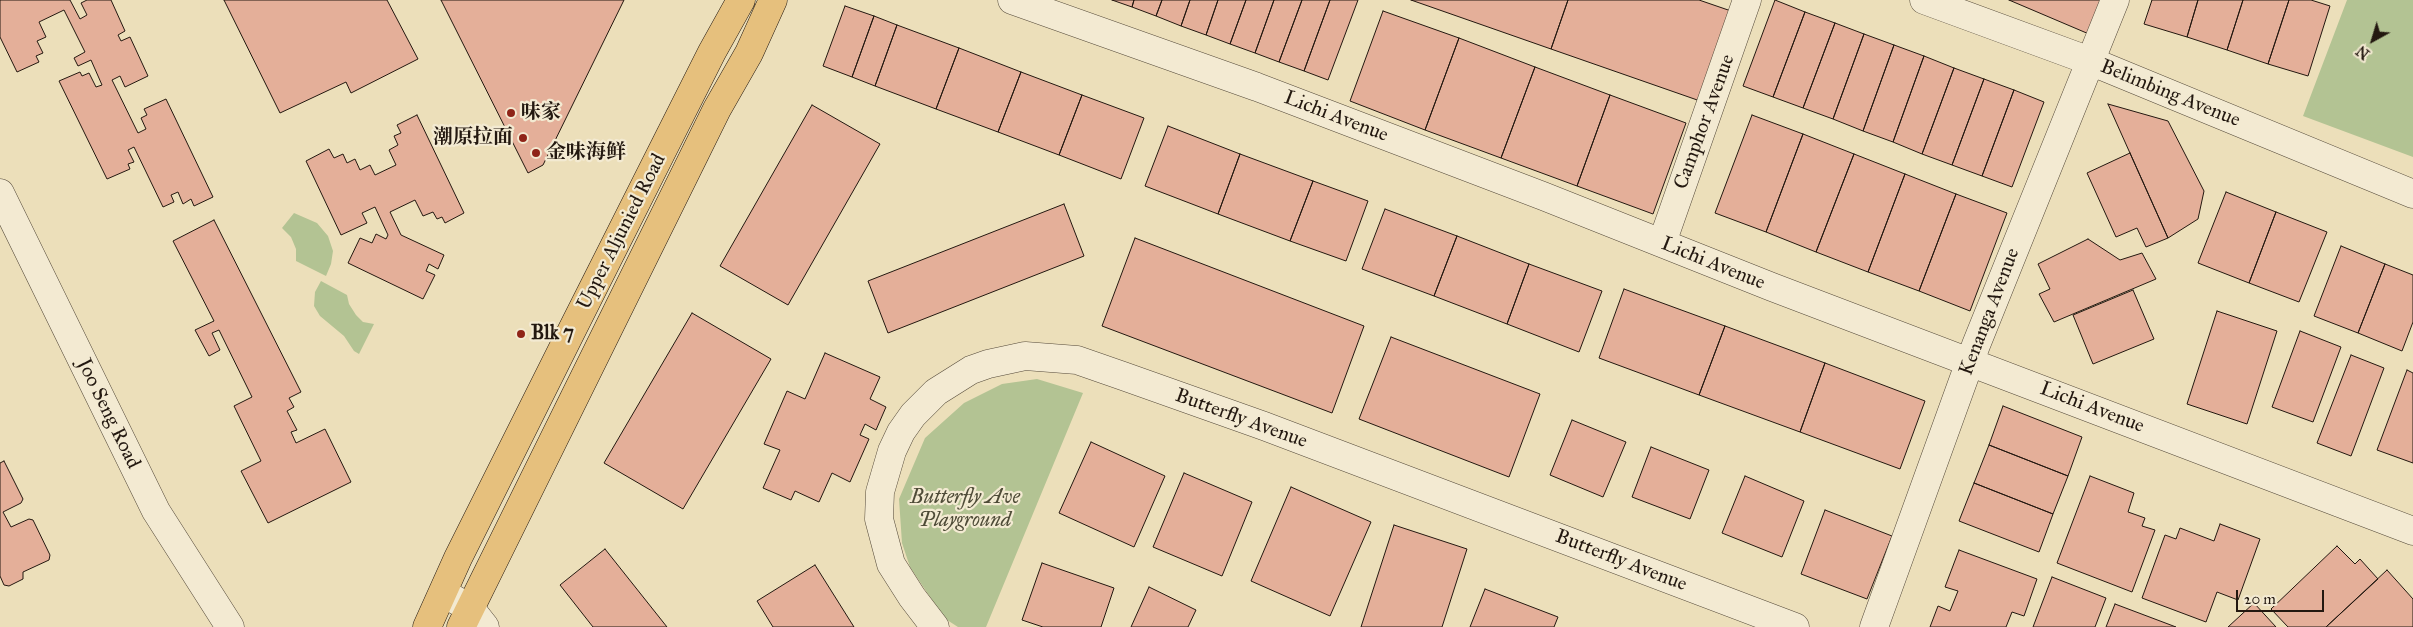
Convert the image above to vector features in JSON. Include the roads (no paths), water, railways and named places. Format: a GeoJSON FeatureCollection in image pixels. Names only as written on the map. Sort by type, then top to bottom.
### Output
{"type":"FeatureCollection","features":[{"type":"Feature","properties":{"kind":"main road","name":"Upper Aljunied Road"},"geometry":{"type":"LineString","coordinates":[[427,627],[458,558],[570,334],[712,52],[741,0]]}},
{"type":"Feature","properties":{"kind":"main road","name":"Upper Aljunied Road"},"geometry":{"type":"LineString","coordinates":[[472,621],[717,109],[749,53],[773,0]]}},
{"type":"Feature","properties":{"kind":"street","name":"Lichi Avenue"},"geometry":{"type":"LineString","coordinates":[[1012,0],[1257,87],[2413,531]]}},
{"type":"Feature","properties":{"kind":"street","name":"Camphor Avenue"},"geometry":{"type":"LineString","coordinates":[[1662,243],[1747,0]]}},
{"type":"Feature","properties":{"kind":"street","name":"Belimbing Avenue"},"geometry":{"type":"LineString","coordinates":[[1924,0],[2090,62],[2413,194]]}},
{"type":"Feature","properties":{"kind":"street","name":"Kenanga Avenue"},"geometry":{"type":"LineString","coordinates":[[1874,627],[1970,361],[2115,0]]}},
{"type":"Feature","properties":{"kind":"street","name":"Joo Seng Road"},"geometry":{"type":"LineString","coordinates":[[0,193],[156,511],[230,627]]}},
{"type":"Feature","properties":{"kind":"street","name":"Butterfly Avenue"},"geometry":{"type":"LineString","coordinates":[[935,627],[912,597],[891,564],[879,519],[880,492],[892,452],[900,432],[913,415],[936,392],[971,370],[988,364],[1025,356],[1076,360],[1142,383],[1264,426],[1796,627]]}},
{"type":"Feature","properties":{"kind":"street"},"geometry":{"type":"LineString","coordinates":[[443,593],[472,621]]}},
{"type":"Feature","properties":{"kind":"place","name":"味家"},"geometry":{"type":"Point","coordinates":[511,113]}},
{"type":"Feature","properties":{"kind":"place","name":"潮原拉面"},"geometry":{"type":"Point","coordinates":[523,138]}},
{"type":"Feature","properties":{"kind":"place","name":"金味海鲜"},"geometry":{"type":"Point","coordinates":[536,153]}},
{"type":"Feature","properties":{"kind":"place","name":"Blk 7"},"geometry":{"type":"Point","coordinates":[521,334]}},
{"type":"Feature","properties":{"kind":"park label","name":"Butterfly Ave Playground"},"geometry":{"type":"Point","coordinates":[965,510]}}]}
